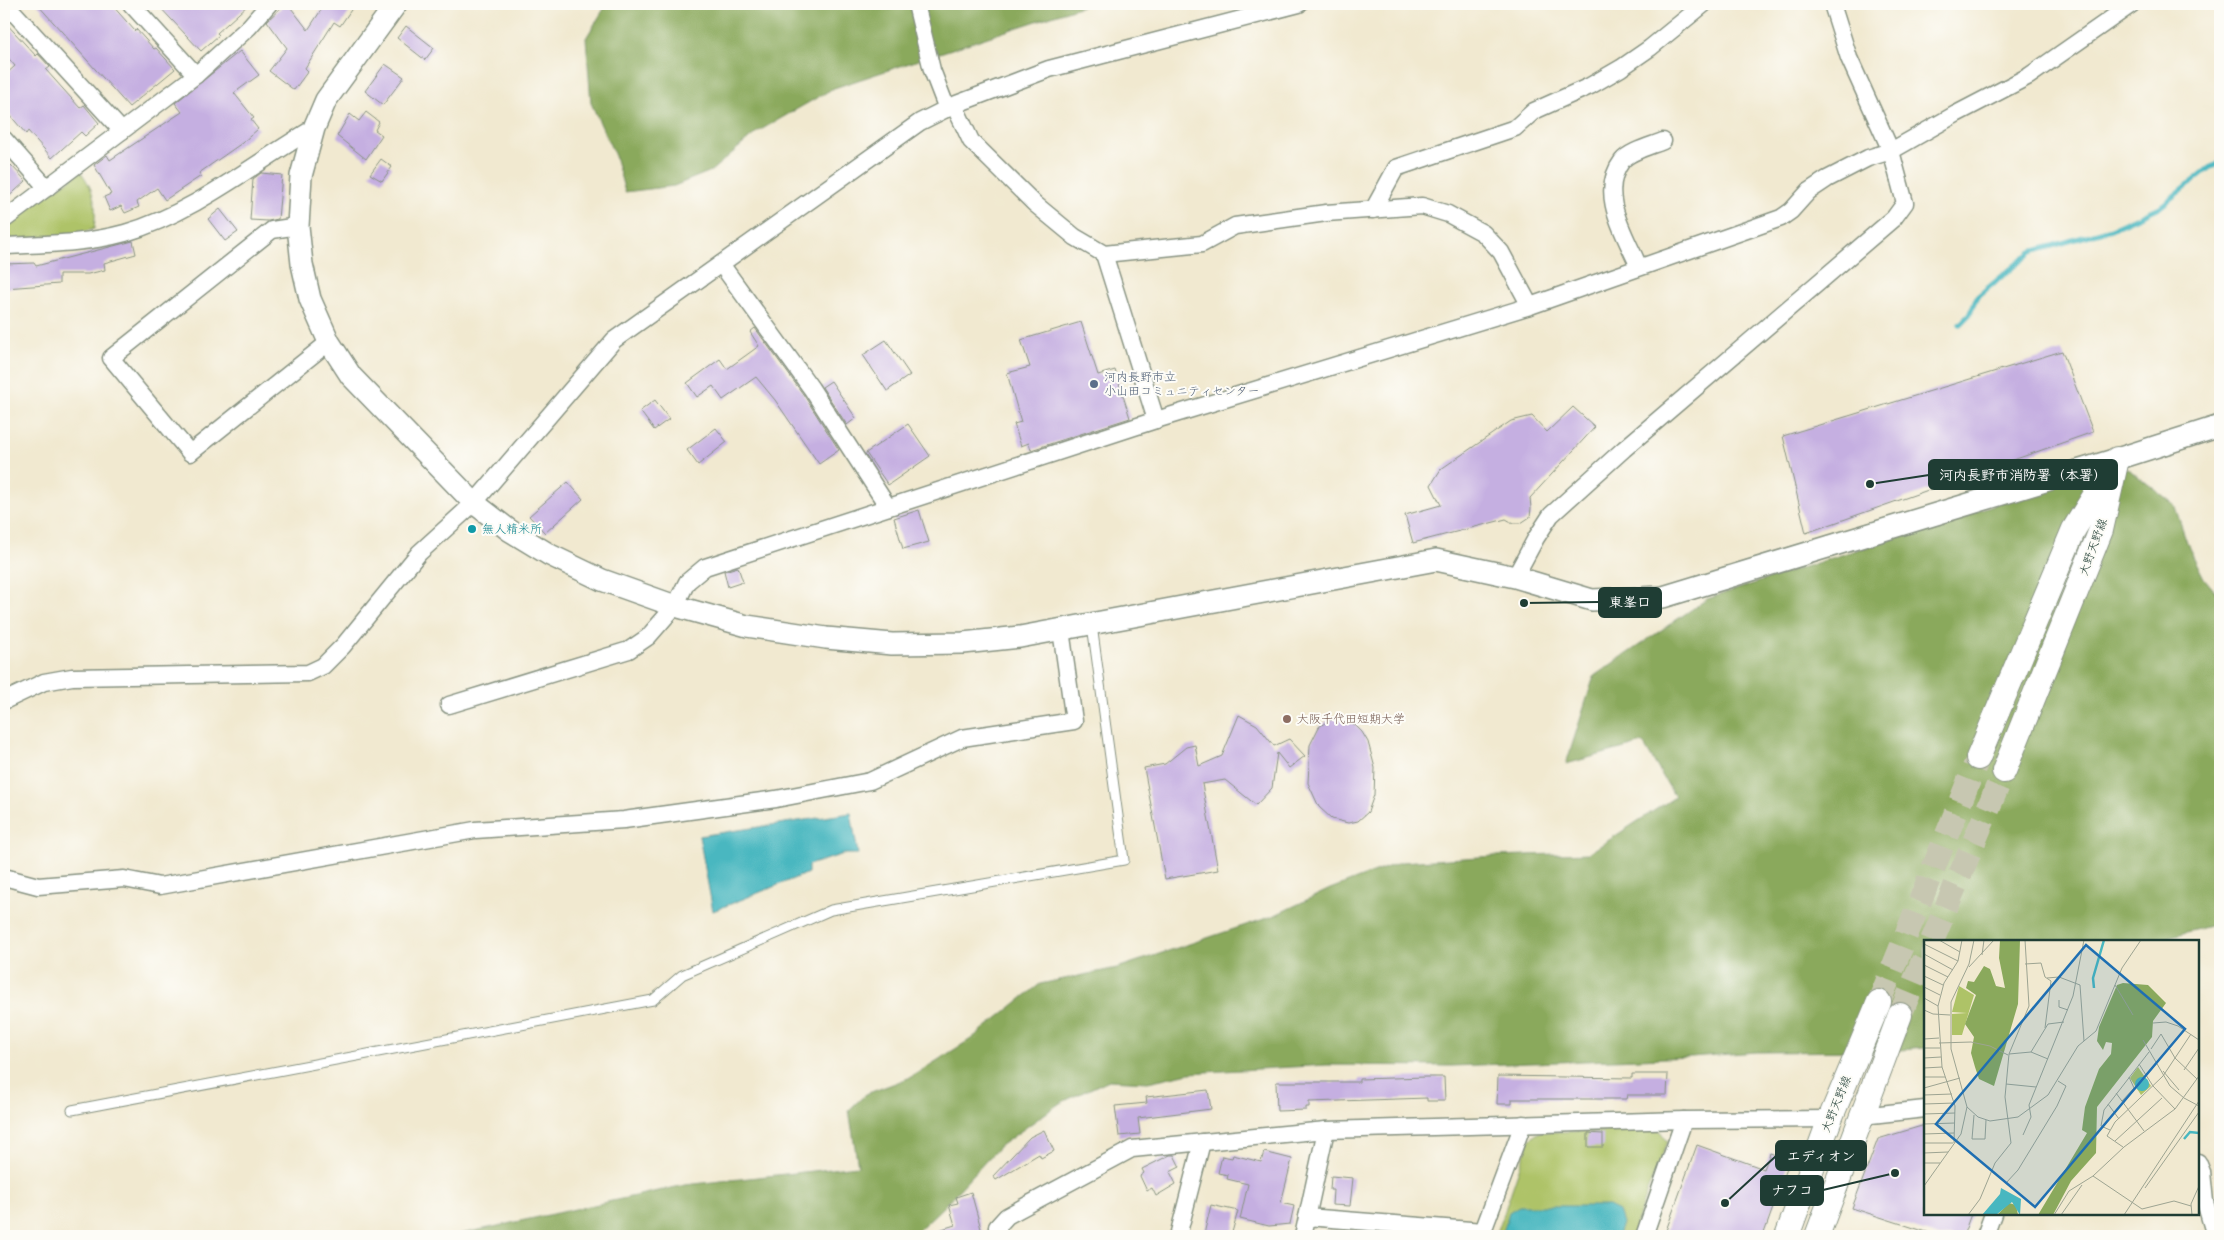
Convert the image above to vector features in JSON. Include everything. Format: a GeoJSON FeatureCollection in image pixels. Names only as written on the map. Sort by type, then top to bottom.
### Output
{"type":"FeatureCollection","features":[{"type":"Feature","properties":{"kind":"main road","name":"大野天野線"},"geometry":{"type":"LineString","coordinates":[[1978,758],[2074,528],[2118,459]]}},
{"type":"Feature","properties":{"kind":"main road","name":"大野天野線"},"geometry":{"type":"LineString","coordinates":[[2004,771],[2101,530],[2118,459]]}},
{"type":"Feature","properties":{"kind":"main road","name":"大野天野線"},"geometry":{"type":"LineString","coordinates":[[1787,1236],[1830,1119],[1879,1002]]}},
{"type":"Feature","properties":{"kind":"main road"},"geometry":{"type":"LineString","coordinates":[[1817,1236],[1900,1015]]}},
{"type":"Feature","properties":{"kind":"street"},"geometry":{"type":"LineString","coordinates":[[6,4],[122,131]]}},
{"type":"Feature","properties":{"kind":"street"},"geometry":{"type":"LineString","coordinates":[[131,4],[196,75]]}},
{"type":"Feature","properties":{"kind":"street"},"geometry":{"type":"LineString","coordinates":[[396,4],[326,100],[314,128],[301,176],[298,226],[302,264],[310,299],[329,342],[351,376],[474,503],[509,530],[550,555],[602,580],[675,606],[747,626],[826,638],[892,644],[963,643],[1092,625],[1436,560],[1515,577],[1592,600],[1663,597],[2118,459],[2220,426]]}},
{"type":"Feature","properties":{"kind":"street"},"geometry":{"type":"LineString","coordinates":[[916,4],[932,70],[950,107],[972,141],[1034,204],[1075,238],[1104,254],[1202,244],[1235,226],[1326,213],[1422,206],[1448,214],[1483,233],[1501,252],[1530,306]]}},
{"type":"Feature","properties":{"kind":"street"},"geometry":{"type":"LineString","coordinates":[[4,700],[44,682],[72,677],[308,673],[323,666],[343,646],[419,554],[474,503],[614,340],[920,122],[950,107],[1049,68],[1299,4]]}},
{"type":"Feature","properties":{"kind":"street"},"geometry":{"type":"LineString","coordinates":[[1373,210],[1396,168],[1515,128],[1534,111],[1590,86],[1621,68],[1650,48],[1704,4]]}},
{"type":"Feature","properties":{"kind":"street"},"geometry":{"type":"LineString","coordinates":[[1515,577],[1551,515],[1624,449],[1894,218],[1905,203],[1891,151],[1849,58],[1832,4]]}},
{"type":"Feature","properties":{"kind":"street"},"geometry":{"type":"LineString","coordinates":[[449,705],[629,650],[648,637],[675,606],[686,582],[705,566],[1156,420],[1530,306],[1781,218],[1791,211],[1809,191],[1827,179],[1868,158],[1891,151],[2029,76],[2132,4]]}},
{"type":"Feature","properties":{"kind":"street"},"geometry":{"type":"LineString","coordinates":[[4,220],[196,75],[249,27],[264,6]]}},
{"type":"Feature","properties":{"kind":"street"},"geometry":{"type":"LineString","coordinates":[[4,246],[74,243],[125,233],[174,214],[203,198],[314,128]]}},
{"type":"Feature","properties":{"kind":"street"},"geometry":{"type":"LineString","coordinates":[[4,139],[47,188]]}},
{"type":"Feature","properties":{"kind":"street"},"geometry":{"type":"LineString","coordinates":[[1639,267],[1612,203],[1611,187],[1622,161],[1635,152],[1663,141]]}},
{"type":"Feature","properties":{"kind":"street"},"geometry":{"type":"LineString","coordinates":[[298,226],[272,230],[111,358],[190,453],[329,342]]}},
{"type":"Feature","properties":{"kind":"street"},"geometry":{"type":"LineString","coordinates":[[1104,254],[1156,420]]}},
{"type":"Feature","properties":{"kind":"street"},"geometry":{"type":"LineString","coordinates":[[721,264],[811,388],[888,507]]}},
{"type":"Feature","properties":{"kind":"street"},"geometry":{"type":"LineString","coordinates":[[4,877],[38,886],[124,879],[160,886],[476,830],[624,820],[776,799],[870,781],[962,738],[1074,721],[1061,630]]}},
{"type":"Feature","properties":{"kind":"street"},"geometry":{"type":"LineString","coordinates":[[1862,1116],[1924,1109]]}},
{"type":"Feature","properties":{"kind":"street"},"geometry":{"type":"LineString","coordinates":[[1000,1236],[997,1227],[1007,1216],[1132,1149],[1326,1130],[1684,1120],[1830,1119]]}},
{"type":"Feature","properties":{"kind":"street"},"geometry":{"type":"LineString","coordinates":[[1644,1236],[1684,1120]]}},
{"type":"Feature","properties":{"kind":"street"},"geometry":{"type":"LineString","coordinates":[[1307,1217],[1483,1230],[1523,1124]]}},
{"type":"Feature","properties":{"kind":"street"},"geometry":{"type":"LineString","coordinates":[[1303,1236],[1326,1130]]}},
{"type":"Feature","properties":{"kind":"street"},"geometry":{"type":"LineString","coordinates":[[1178,1236],[1202,1142]]}},
{"type":"Feature","properties":{"kind":"street"},"geometry":{"type":"LineString","coordinates":[[2199,1164],[2202,1172],[2205,1202],[2215,1236]]}},
{"type":"Feature","properties":{"kind":"street"},"geometry":{"type":"LineString","coordinates":[[1985,1236],[1992,1215]]}},
{"type":"Feature","properties":{"kind":"lane"},"geometry":{"type":"LineString","coordinates":[[72,1110],[653,1000],[682,975],[831,910],[1124,860],[1092,625]]}},
{"type":"Feature","properties":{"kind":"green space"},"geometry":{"type":"Polygon","coordinates":[[[607,4],[1088,4],[834,88],[757,132],[711,171],[674,186],[625,192],[615,156],[591,103],[586,38],[607,4]]]}},
{"type":"Feature","properties":{"kind":"green space"},"geometry":{"type":"Polygon","coordinates":[[[81,172],[94,199],[94,229],[67,237],[4,239],[4,225],[81,172]]]}},
{"type":"Feature","properties":{"kind":"green space"},"geometry":{"type":"Polygon","coordinates":[[[2127,468],[2174,504],[2189,548],[2204,578],[2220,597],[2220,929],[2213,925],[2157,940],[1924,940],[1924,1048],[1888,1051],[1756,1052],[1691,1057],[1452,1066],[1327,1065],[1189,1073],[1148,1082],[1109,1080],[1060,1103],[1000,1146],[942,1208],[912,1236],[452,1236],[685,1185],[858,1166],[849,1110],[866,1094],[911,1077],[971,1039],[1040,984],[1117,968],[1273,916],[1330,889],[1401,862],[1589,853],[1675,797],[1643,743],[1566,764],[1594,676],[1707,599],[2054,485],[2127,468]]]}},
{"type":"Feature","properties":{"kind":"green space"},"geometry":{"type":"Polygon","coordinates":[[[1659,1130],[1668,1142],[1647,1191],[1632,1236],[1496,1236],[1529,1140],[1539,1132],[1659,1130]]]}},
{"type":"Feature","properties":{"kind":"water"},"geometry":{"type":"Polygon","coordinates":[[[851,813],[858,854],[844,854],[808,865],[808,873],[713,911],[699,836],[851,813]]]}},
{"type":"Feature","properties":{"kind":"water"},"geometry":{"type":"Polygon","coordinates":[[[1519,1206],[1608,1206],[1618,1211],[1622,1223],[1618,1236],[1502,1236],[1509,1212],[1519,1206]]]}},
{"type":"Feature","properties":{"kind":"building"},"geometry":{"type":"Polygon","coordinates":[[[37,4],[111,4],[135,31],[136,29],[175,69],[129,107],[37,4]]]}},
{"type":"Feature","properties":{"kind":"building"},"geometry":{"type":"Polygon","coordinates":[[[157,4],[249,4],[217,33],[219,35],[201,51],[157,4]]]}},
{"type":"Feature","properties":{"kind":"building"},"geometry":{"type":"Polygon","coordinates":[[[285,4],[288,4],[308,30],[325,4],[355,4],[340,26],[334,22],[305,68],[308,71],[294,90],[269,71],[287,48],[267,21],[285,4]]]}},
{"type":"Feature","properties":{"kind":"building"},"geometry":{"type":"Polygon","coordinates":[[[4,21],[36,56],[38,54],[50,67],[46,70],[80,108],[84,105],[99,123],[85,136],[81,132],[52,158],[28,131],[26,134],[4,108],[4,76],[15,66],[4,53],[4,21]]]}},
{"type":"Feature","properties":{"kind":"building"},"geometry":{"type":"Polygon","coordinates":[[[406,26],[434,48],[425,60],[397,38],[406,26]]]}},
{"type":"Feature","properties":{"kind":"building"},"geometry":{"type":"Polygon","coordinates":[[[240,51],[259,75],[234,93],[254,118],[251,120],[258,129],[242,143],[199,173],[201,176],[165,200],[157,188],[137,202],[139,207],[125,213],[121,206],[110,211],[104,197],[111,194],[94,165],[107,155],[110,160],[182,112],[175,103],[240,51]]]}},
{"type":"Feature","properties":{"kind":"building"},"geometry":{"type":"Polygon","coordinates":[[[385,64],[404,77],[383,105],[365,91],[385,64]]]}},
{"type":"Feature","properties":{"kind":"building"},"geometry":{"type":"Polygon","coordinates":[[[366,112],[379,122],[375,130],[382,135],[366,159],[337,136],[350,114],[359,121],[366,112]]]}},
{"type":"Feature","properties":{"kind":"building"},"geometry":{"type":"Polygon","coordinates":[[[381,159],[392,167],[382,181],[370,174],[381,159]]]}},
{"type":"Feature","properties":{"kind":"building"},"geometry":{"type":"Polygon","coordinates":[[[11,165],[26,181],[4,201],[4,172],[11,165]]]}},
{"type":"Feature","properties":{"kind":"building"},"geometry":{"type":"Polygon","coordinates":[[[261,173],[282,175],[278,219],[268,221],[250,220],[253,179],[261,173]]]}},
{"type":"Feature","properties":{"kind":"building"},"geometry":{"type":"Polygon","coordinates":[[[220,209],[238,232],[225,241],[208,219],[220,209]]]}},
{"type":"Feature","properties":{"kind":"building"},"geometry":{"type":"Polygon","coordinates":[[[133,241],[136,254],[104,263],[105,270],[88,274],[59,274],[59,284],[5,288],[4,264],[34,263],[36,266],[133,241]]]}},
{"type":"Feature","properties":{"kind":"building","name":"河内長野市立 小山田コミュニティセンター"},"geometry":{"type":"Polygon","coordinates":[[[1081,322],[1098,375],[1115,370],[1130,418],[1031,450],[1029,443],[1021,446],[1014,424],[1021,422],[1007,373],[1030,367],[1021,340],[1081,322]]]}},
{"type":"Feature","properties":{"kind":"building"},"geometry":{"type":"Polygon","coordinates":[[[755,328],[803,394],[839,450],[819,464],[775,400],[756,377],[723,400],[713,386],[697,397],[687,383],[720,359],[727,369],[759,346],[750,332],[755,328]]]}},
{"type":"Feature","properties":{"kind":"building"},"geometry":{"type":"Polygon","coordinates":[[[886,340],[910,375],[887,391],[863,355],[886,340]]]}},
{"type":"Feature","properties":{"kind":"building"},"geometry":{"type":"Polygon","coordinates":[[[2062,351],[2093,432],[1806,533],[1783,436],[2062,351]]]}},
{"type":"Feature","properties":{"kind":"building"},"geometry":{"type":"Polygon","coordinates":[[[831,381],[856,418],[847,425],[822,387],[831,381]]]}},
{"type":"Feature","properties":{"kind":"building"},"geometry":{"type":"Polygon","coordinates":[[[655,400],[669,419],[654,430],[640,411],[655,400]]]}},
{"type":"Feature","properties":{"kind":"building"},"geometry":{"type":"Polygon","coordinates":[[[1573,407],[1595,427],[1530,498],[1530,517],[1521,523],[1513,523],[1506,519],[1413,543],[1405,515],[1441,505],[1431,485],[1441,469],[1511,421],[1532,416],[1547,432],[1573,407]]]}},
{"type":"Feature","properties":{"kind":"building"},"geometry":{"type":"Polygon","coordinates":[[[908,424],[930,456],[888,485],[866,453],[908,424]]]}},
{"type":"Feature","properties":{"kind":"building"},"geometry":{"type":"Polygon","coordinates":[[[716,428],[727,442],[698,465],[687,450],[716,428]]]}},
{"type":"Feature","properties":{"kind":"building"},"geometry":{"type":"Polygon","coordinates":[[[568,482],[583,499],[545,533],[529,516],[568,482]]]}},
{"type":"Feature","properties":{"kind":"building"},"geometry":{"type":"Polygon","coordinates":[[[919,510],[929,542],[903,549],[894,518],[919,510]]]}},
{"type":"Feature","properties":{"kind":"building"},"geometry":{"type":"Polygon","coordinates":[[[738,567],[743,582],[728,587],[724,571],[738,567]]]}},
{"type":"Feature","properties":{"kind":"building"},"geometry":{"type":"Polygon","coordinates":[[[1239,715],[1257,725],[1274,746],[1289,739],[1305,756],[1289,768],[1277,753],[1272,788],[1256,805],[1225,780],[1202,784],[1218,870],[1165,879],[1144,768],[1165,764],[1186,747],[1195,745],[1199,766],[1222,756],[1239,715]]]}},
{"type":"Feature","properties":{"kind":"building"},"geometry":{"type":"Polygon","coordinates":[[[1343,718],[1362,732],[1368,742],[1375,768],[1374,795],[1368,812],[1358,821],[1348,823],[1332,819],[1319,807],[1308,783],[1310,745],[1319,727],[1329,720],[1343,718]]]}},
{"type":"Feature","properties":{"kind":"building"},"geometry":{"type":"Polygon","coordinates":[[[1632,1074],[1668,1074],[1667,1095],[1627,1095],[1626,1099],[1512,1099],[1512,1104],[1497,1104],[1498,1076],[1632,1078],[1632,1074]]]}},
{"type":"Feature","properties":{"kind":"building"},"geometry":{"type":"Polygon","coordinates":[[[1444,1077],[1445,1101],[1427,1101],[1427,1098],[1309,1102],[1309,1107],[1306,1107],[1306,1110],[1277,1111],[1276,1082],[1359,1082],[1359,1079],[1444,1077]]]}},
{"type":"Feature","properties":{"kind":"building"},"geometry":{"type":"Polygon","coordinates":[[[1208,1090],[1211,1109],[1138,1118],[1140,1134],[1119,1136],[1115,1106],[1147,1103],[1146,1097],[1208,1090]]]}},
{"type":"Feature","properties":{"kind":"building"},"geometry":{"type":"Polygon","coordinates":[[[1924,1125],[1924,1215],[1971,1215],[1963,1236],[1939,1236],[1852,1208],[1878,1139],[1924,1125]]]}},
{"type":"Feature","properties":{"kind":"building"},"geometry":{"type":"Polygon","coordinates":[[[1044,1130],[1054,1151],[1041,1158],[1039,1154],[996,1180],[993,1176],[1030,1137],[1044,1130]]]}},
{"type":"Feature","properties":{"kind":"building"},"geometry":{"type":"Polygon","coordinates":[[[1588,1133],[1603,1134],[1603,1147],[1588,1147],[1588,1133]]]}},
{"type":"Feature","properties":{"kind":"building"},"geometry":{"type":"Polygon","coordinates":[[[1697,1145],[1764,1169],[1770,1153],[1790,1160],[1763,1236],[1664,1236],[1697,1145]]]}},
{"type":"Feature","properties":{"kind":"building"},"geometry":{"type":"Polygon","coordinates":[[[1264,1152],[1292,1159],[1281,1203],[1294,1206],[1290,1224],[1269,1226],[1240,1219],[1248,1184],[1227,1179],[1228,1175],[1218,1173],[1222,1156],[1232,1158],[1233,1155],[1261,1162],[1264,1152]]]}},
{"type":"Feature","properties":{"kind":"building"},"geometry":{"type":"Polygon","coordinates":[[[1170,1155],[1174,1155],[1180,1167],[1170,1172],[1176,1184],[1156,1196],[1152,1188],[1147,1191],[1140,1176],[1144,1173],[1142,1169],[1170,1155]]]}},
{"type":"Feature","properties":{"kind":"building"},"geometry":{"type":"Polygon","coordinates":[[[1331,1176],[1353,1178],[1350,1206],[1332,1205],[1333,1190],[1330,1190],[1331,1176]]]}},
{"type":"Feature","properties":{"kind":"building"},"geometry":{"type":"Polygon","coordinates":[[[971,1192],[983,1236],[929,1236],[929,1233],[955,1225],[949,1205],[958,1203],[956,1197],[971,1192]]]}},
{"type":"Feature","properties":{"kind":"building"},"geometry":{"type":"Polygon","coordinates":[[[1211,1205],[1238,1211],[1231,1236],[1204,1234],[1211,1205]]]}},
{"type":"Feature","properties":{"kind":"waterway"},"geometry":{"type":"LineString","coordinates":[[1960,324],[1969,315],[1977,297],[2031,252],[2111,229],[2160,207],[2209,168],[2220,163]]}},
{"type":"Feature","properties":{"kind":"tunnel"},"geometry":{"type":"LineString","coordinates":[[1879,1002],[1978,758]]}},
{"type":"Feature","properties":{"kind":"tunnel"},"geometry":{"type":"LineString","coordinates":[[1932,940],[2004,771]]}},
{"type":"Feature","properties":{"kind":"tunnel"},"geometry":{"type":"LineString","coordinates":[[1900,1015],[1924,958]]}},
{"type":"Feature","properties":{"kind":"place","name":"河内長野市立 小山田コミュニティセンター"},"geometry":{"type":"Point","coordinates":[1094,384]}},
{"type":"Feature","properties":{"kind":"place","name":"河内長野市消防署（本署）"},"geometry":{"type":"Point","coordinates":[1870,484]}},
{"type":"Feature","properties":{"kind":"place","name":"無人精米所"},"geometry":{"type":"Point","coordinates":[472,529]}},
{"type":"Feature","properties":{"kind":"place","name":"東峯口"},"geometry":{"type":"Point","coordinates":[1524,603]}},
{"type":"Feature","properties":{"kind":"place","name":"大阪千代田短期大学"},"geometry":{"type":"Point","coordinates":[1287,719]}},
{"type":"Feature","properties":{"kind":"place","name":"ナフコ"},"geometry":{"type":"Point","coordinates":[1895,1173]}},
{"type":"Feature","properties":{"kind":"place","name":"エディオン"},"geometry":{"type":"Point","coordinates":[1725,1203]}}]}
